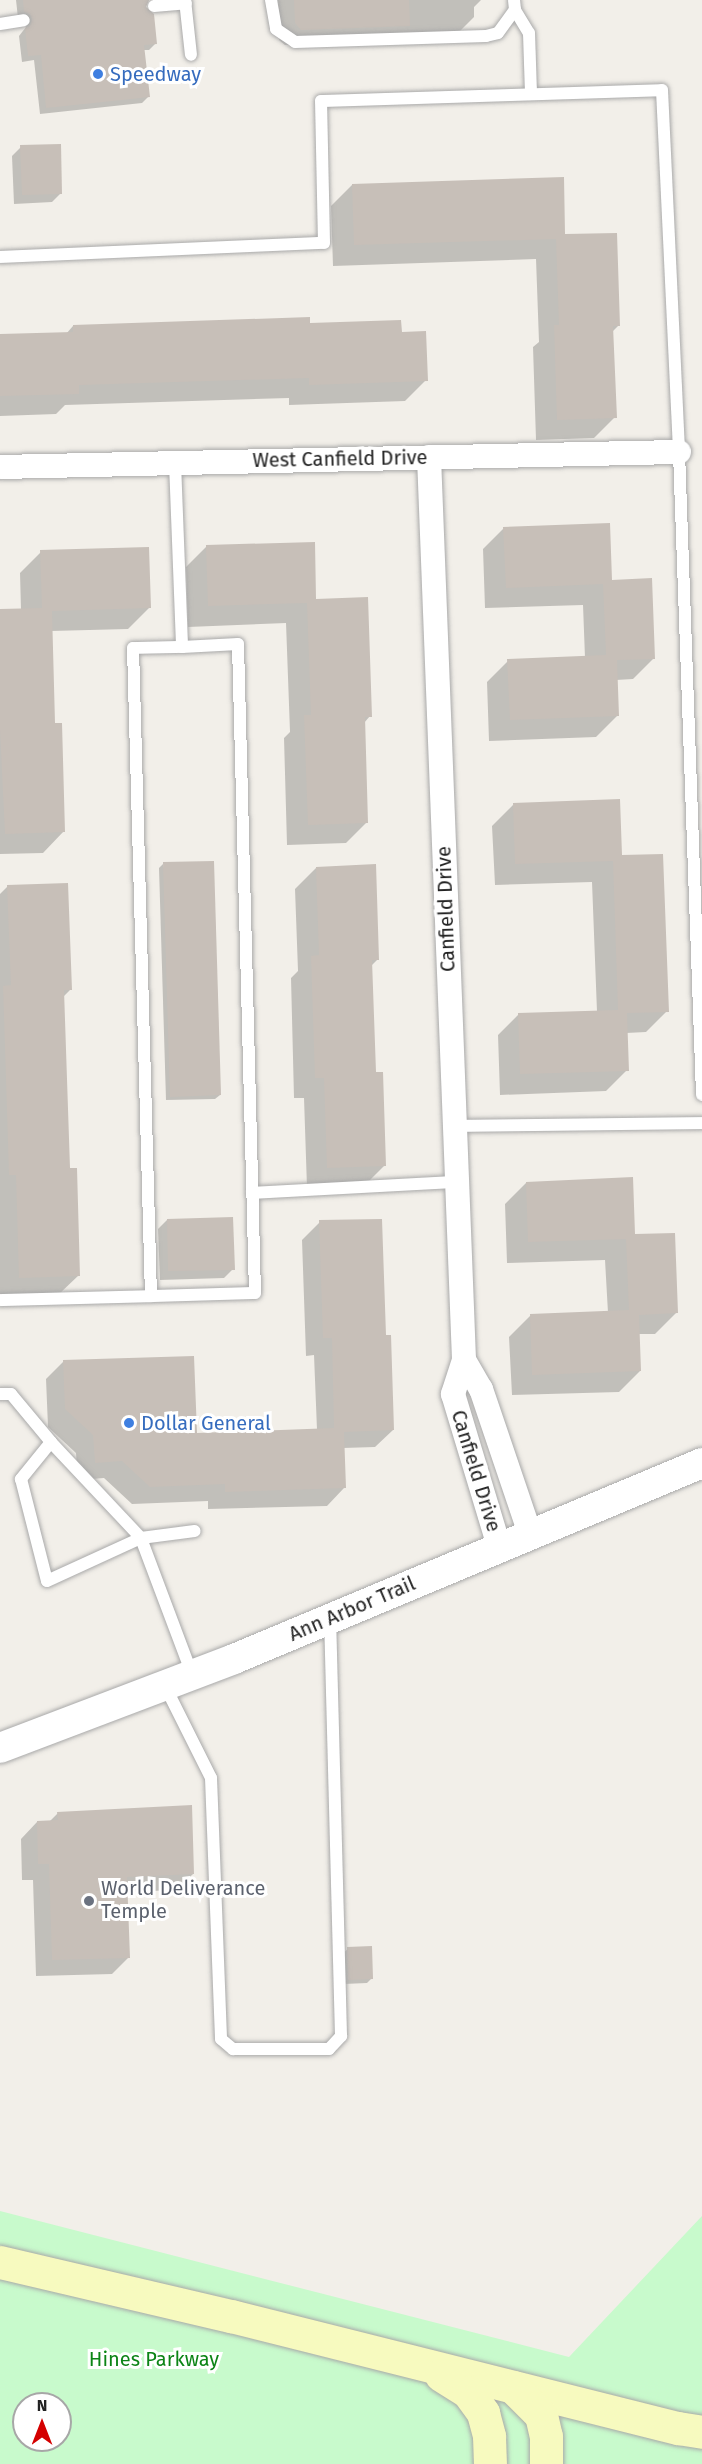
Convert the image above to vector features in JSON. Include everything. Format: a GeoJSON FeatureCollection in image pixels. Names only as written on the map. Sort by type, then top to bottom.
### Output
{"type":"FeatureCollection","features":[{"type":"Feature","properties":{"kind":"main road"},"geometry":{"type":"LineString","coordinates":[[0,2262],[702,2432]]}},
{"type":"Feature","properties":{"kind":"main road"},"geometry":{"type":"LineString","coordinates":[[415,2362],[462,2387],[483,2412],[489,2436],[490,2464]]}},
{"type":"Feature","properties":{"kind":"main road"},"geometry":{"type":"LineString","coordinates":[[513,2387],[541,2415],[546,2436],[546,2464]]}},
{"type":"Feature","properties":{"kind":"street","name":"West Canfield Drive"},"geometry":{"type":"LineString","coordinates":[[0,467],[679,452]]}},
{"type":"Feature","properties":{"kind":"street","name":"Canfield Drive"},"geometry":{"type":"LineString","coordinates":[[429,457],[464,1360],[453,1394],[500,1546]]}},
{"type":"Feature","properties":{"kind":"street","name":"Canfield Drive"},"geometry":{"type":"LineString","coordinates":[[464,1360],[481,1389],[530,1534]]}},
{"type":"Feature","properties":{"kind":"street","name":"Ann Arbor Trail"},"geometry":{"type":"LineString","coordinates":[[0,1748],[330,1618],[702,1463]]}},
{"type":"Feature","properties":{"kind":"lane"},"geometry":{"type":"LineString","coordinates":[[271,0],[276,29],[296,42],[486,36],[498,33],[514,5]]}},
{"type":"Feature","properties":{"kind":"lane"},"geometry":{"type":"LineString","coordinates":[[154,6],[186,1],[190,56]]}},
{"type":"Feature","properties":{"kind":"lane"},"geometry":{"type":"LineString","coordinates":[[514,5],[529,33],[531,94]]}},
{"type":"Feature","properties":{"kind":"lane"},"geometry":{"type":"LineString","coordinates":[[0,24],[24,20]]}},
{"type":"Feature","properties":{"kind":"lane"},"geometry":{"type":"LineString","coordinates":[[0,257],[324,243],[321,101],[662,90],[679,452],[702,1095]]}},
{"type":"Feature","properties":{"kind":"lane"},"geometry":{"type":"LineString","coordinates":[[175,463],[182,647]]}},
{"type":"Feature","properties":{"kind":"lane"},"geometry":{"type":"LineString","coordinates":[[0,1300],[151,1296],[255,1293],[238,644],[133,648],[151,1296]]}},
{"type":"Feature","properties":{"kind":"lane"},"geometry":{"type":"LineString","coordinates":[[455,1126],[702,1123]]}},
{"type":"Feature","properties":{"kind":"lane"},"geometry":{"type":"LineString","coordinates":[[252,1193],[457,1182]]}},
{"type":"Feature","properties":{"kind":"lane"},"geometry":{"type":"LineString","coordinates":[[0,1394],[11,1394],[51,1442],[141,1538],[178,1679],[211,1778],[221,2039],[233,2049],[329,2049],[341,2036],[330,1618]]}},
{"type":"Feature","properties":{"kind":"lane"},"geometry":{"type":"LineString","coordinates":[[51,1442],[21,1479],[47,1581],[141,1538],[195,1531]]}},
{"type":"Feature","properties":{"kind":"green space","name":"Hines Parkway"},"geometry":{"type":"Polygon","coordinates":[[[0,2211],[569,2357],[702,2216],[702,2464],[0,2464],[0,2211]]]}},
{"type":"Feature","properties":{"kind":"building"},"geometry":{"type":"Polygon","coordinates":[[[23,0],[149,0],[146,7],[154,14],[157,44],[144,45],[150,97],[46,108],[41,55],[28,56],[25,28],[30,26],[32,19],[30,14],[24,12],[23,0]]]}},
{"type":"Feature","properties":{"kind":"building"},"geometry":{"type":"Polygon","coordinates":[[[294,0],[409,0],[410,26],[301,30],[295,23],[294,0]]]}},
{"type":"Feature","properties":{"kind":"building"},"geometry":{"type":"Polygon","coordinates":[[[61,144],[62,194],[22,195],[20,145],[61,144]]]}},
{"type":"Feature","properties":{"kind":"building"},"geometry":{"type":"Polygon","coordinates":[[[564,177],[565,234],[617,233],[620,326],[613,326],[617,418],[557,420],[554,325],[559,325],[556,239],[354,245],[352,184],[564,177]]]}},
{"type":"Feature","properties":{"kind":"building"},"geometry":{"type":"Polygon","coordinates":[[[310,317],[310,323],[401,320],[402,332],[426,331],[428,381],[309,385],[309,378],[79,385],[79,394],[0,396],[0,334],[73,332],[73,325],[310,317]]]}},
{"type":"Feature","properties":{"kind":"building"},"geometry":{"type":"Polygon","coordinates":[[[610,523],[612,580],[652,578],[655,659],[617,660],[619,716],[510,720],[507,659],[606,655],[603,584],[506,588],[503,527],[610,523]]]}},
{"type":"Feature","properties":{"kind":"building"},"geometry":{"type":"Polygon","coordinates":[[[315,542],[316,599],[368,597],[372,717],[365,717],[368,823],[308,825],[304,715],[311,715],[307,603],[208,606],[206,545],[315,542]]]}},
{"type":"Feature","properties":{"kind":"building"},"geometry":{"type":"Polygon","coordinates":[[[149,547],[151,608],[52,611],[55,723],[62,723],[65,832],[5,834],[0,729],[0,609],[42,608],[40,550],[149,547]]]}},
{"type":"Feature","properties":{"kind":"building"},"geometry":{"type":"Polygon","coordinates":[[[620,799],[622,855],[663,854],[669,1012],[627,1013],[629,1071],[520,1074],[518,1013],[618,1010],[613,861],[515,864],[513,803],[620,799]]]}},
{"type":"Feature","properties":{"kind":"building"},"geometry":{"type":"Polygon","coordinates":[[[214,861],[221,1095],[170,1097],[163,862],[214,861]]]}},
{"type":"Feature","properties":{"kind":"building"},"geometry":{"type":"Polygon","coordinates":[[[376,864],[379,960],[372,960],[376,1072],[383,1072],[386,1166],[327,1168],[324,1078],[315,1078],[311,956],[319,955],[316,867],[376,864]]]}},
{"type":"Feature","properties":{"kind":"building"},"geometry":{"type":"Polygon","coordinates":[[[68,883],[72,990],[64,990],[70,1168],[77,1168],[80,1276],[19,1278],[16,1175],[9,1175],[3,986],[11,985],[7,885],[68,883]]]}},
{"type":"Feature","properties":{"kind":"building"},"geometry":{"type":"Polygon","coordinates":[[[633,1177],[635,1234],[675,1233],[678,1313],[639,1315],[641,1371],[532,1375],[530,1314],[629,1310],[626,1239],[528,1242],[526,1182],[633,1177]]]}},
{"type":"Feature","properties":{"kind":"building"},"geometry":{"type":"Polygon","coordinates":[[[233,1217],[235,1270],[168,1271],[167,1219],[233,1217]]]}},
{"type":"Feature","properties":{"kind":"building"},"geometry":{"type":"Polygon","coordinates":[[[382,1219],[386,1335],[391,1335],[394,1430],[344,1432],[346,1488],[225,1492],[225,1484],[150,1487],[122,1461],[95,1463],[93,1435],[65,1409],[63,1360],[194,1356],[197,1433],[334,1428],[332,1338],[323,1338],[319,1220],[382,1219]]]}},
{"type":"Feature","properties":{"kind":"building","name":"World Deliverance Temple"},"geometry":{"type":"Polygon","coordinates":[[[192,1805],[194,1874],[127,1877],[130,1958],[52,1960],[49,1864],[38,1864],[37,1821],[58,1820],[57,1812],[192,1805]]]}},
{"type":"Feature","properties":{"kind":"building"},"geometry":{"type":"Polygon","coordinates":[[[372,1946],[373,1979],[348,1980],[347,1947],[372,1946]]]}},
{"type":"Feature","properties":{"kind":"place","name":"Speedway"},"geometry":{"type":"Point","coordinates":[98,74]}},
{"type":"Feature","properties":{"kind":"place","name":"Dollar General"},"geometry":{"type":"Point","coordinates":[129,1423]}},
{"type":"Feature","properties":{"kind":"place","name":"World Deliverance Temple"},"geometry":{"type":"Point","coordinates":[89,1901]}}]}
